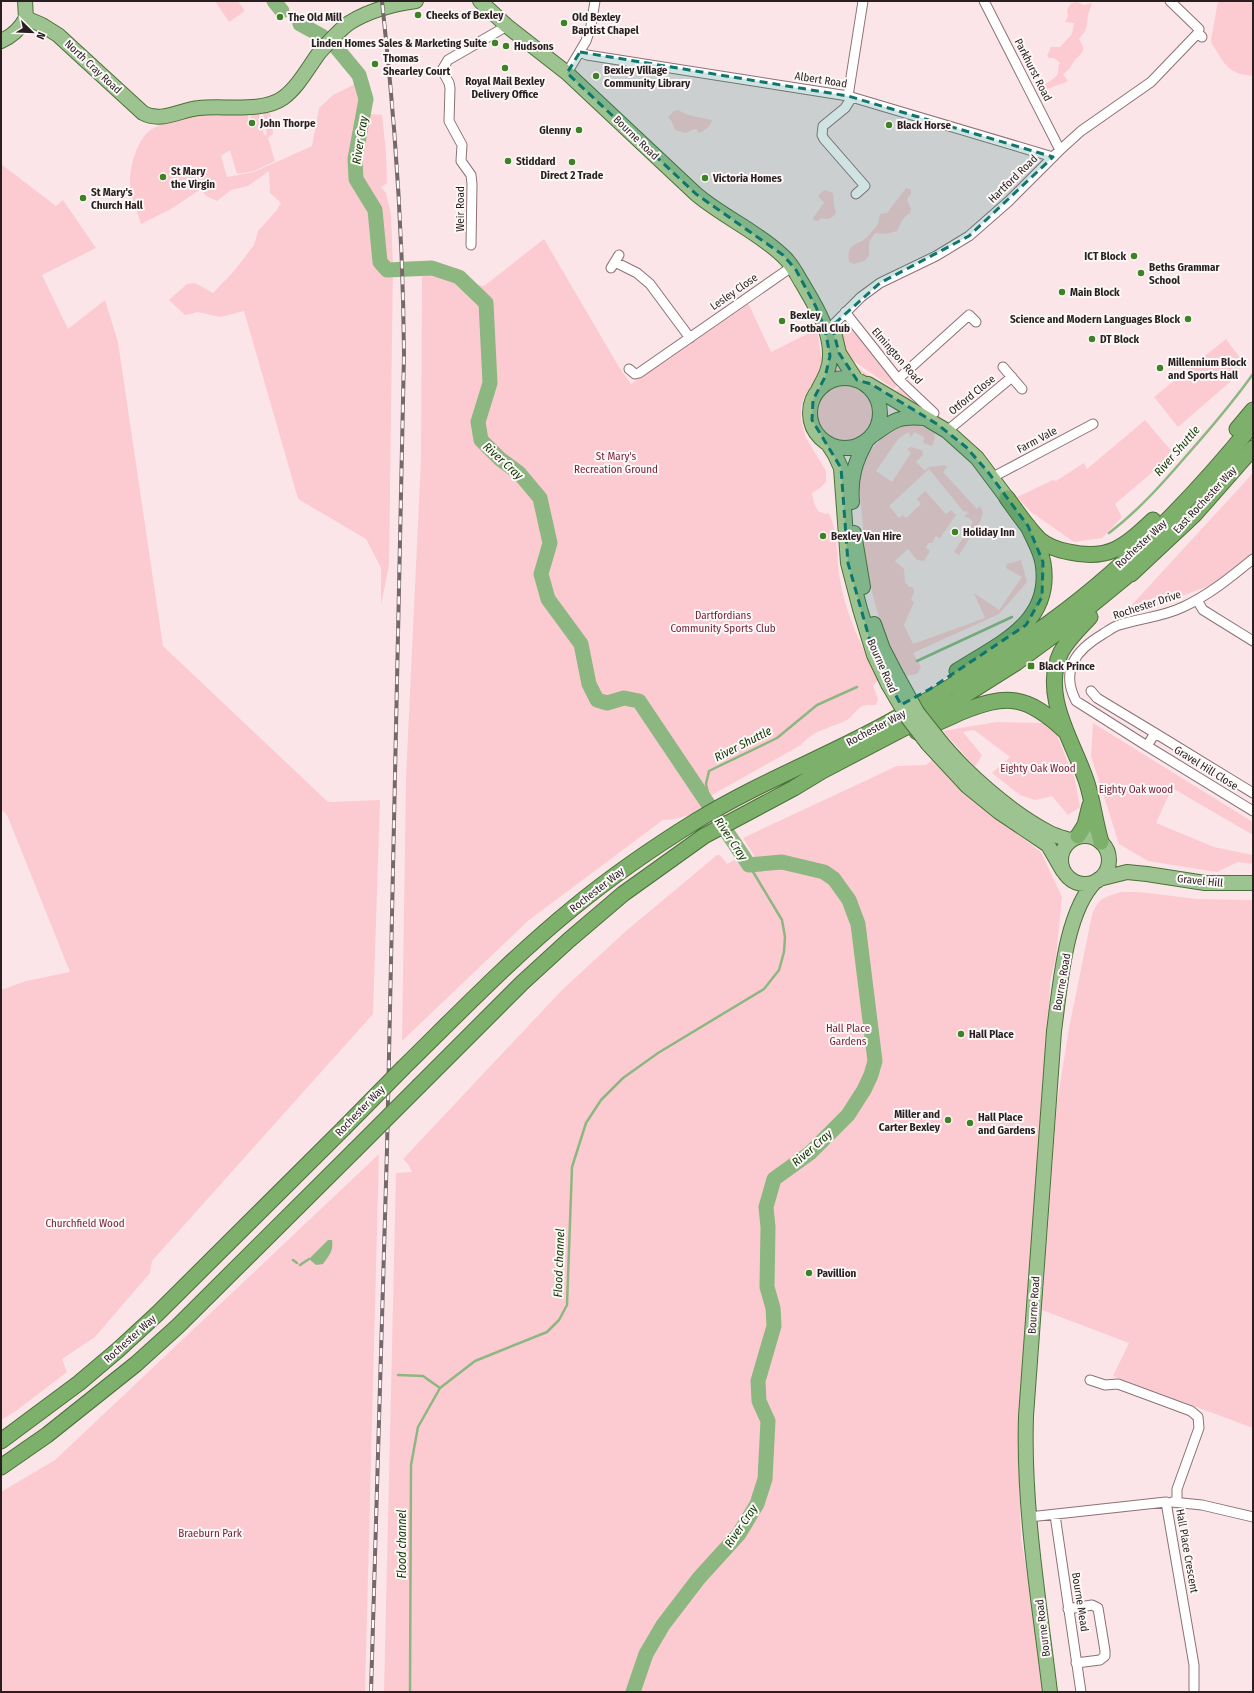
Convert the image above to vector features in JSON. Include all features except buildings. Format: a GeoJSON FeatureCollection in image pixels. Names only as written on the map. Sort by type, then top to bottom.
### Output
{"type":"FeatureCollection","features":[{"type":"Feature","properties":{"kind":"highway"},"geometry":{"type":"LineString","coordinates":[[1007,498],[1028,526],[1046,544],[1082,555],[1103,554],[1117,549],[1131,541],[1173,500],[1230,438],[1253,410]]}},
{"type":"Feature","properties":{"kind":"highway","name":"Rochester Way"},"geometry":{"type":"LineString","coordinates":[[1,1441],[79,1383],[124,1345],[157,1314],[404,1067],[527,948],[572,908],[620,872],[694,822],[726,803],[773,779],[796,770],[892,721],[997,659],[1050,622],[1088,593],[1172,516],[1253,424]]}},
{"type":"Feature","properties":{"kind":"highway","name":"East Rochester Way"},"geometry":{"type":"LineString","coordinates":[[1138,567],[1195,514],[1253,448]]}},
{"type":"Feature","properties":{"kind":"highway"},"geometry":{"type":"LineString","coordinates":[[773,779],[792,764],[930,689],[1017,633],[1026,625],[1034,614],[1042,597],[1044,579],[1043,562],[1028,526]]}},
{"type":"Feature","properties":{"kind":"highway"},"geometry":{"type":"LineString","coordinates":[[1102,842],[1095,820],[1087,782],[1059,712],[1055,696],[1055,672],[1061,653],[1069,639],[1138,567]]}},
{"type":"Feature","properties":{"kind":"highway","name":"Rochester Way"},"geometry":{"type":"LineString","coordinates":[[1,1467],[47,1435],[136,1364],[178,1326],[522,983],[623,894],[704,836],[794,788],[822,770],[954,702],[1016,663],[1061,630],[1138,567]]}},
{"type":"Feature","properties":{"kind":"highway"},"geometry":{"type":"LineString","coordinates":[[794,788],[829,775],[919,731],[982,703],[997,700],[1018,701],[1034,707],[1051,718],[1068,733]]}},
{"type":"Feature","properties":{"kind":"highway"},"geometry":{"type":"LineString","coordinates":[[1074,838],[1085,825],[1092,800]]}},
{"type":"Feature","properties":{"kind":"main road"},"geometry":{"type":"LineString","coordinates":[[1,41],[11,37],[20,29],[26,18],[25,1]]}},
{"type":"Feature","properties":{"kind":"main road","name":"Bourne Road"},"geometry":{"type":"LineString","coordinates":[[480,1],[507,26],[567,73],[706,203],[783,255],[794,268],[820,316],[825,329],[830,349],[829,366],[818,390]]}},
{"type":"Feature","properties":{"kind":"main road","name":"North Cray Road"},"geometry":{"type":"LineString","coordinates":[[26,18],[42,25],[58,35],[143,113],[150,117],[162,117],[200,107],[260,106],[283,98],[329,42],[349,23],[376,11],[409,2]]}},
{"type":"Feature","properties":{"kind":"main road","name":"Bourne Road"},"geometry":{"type":"LineString","coordinates":[[794,268],[806,276],[817,294],[832,326],[839,353],[857,380]]}},
{"type":"Feature","properties":{"kind":"main road"},"geometry":{"type":"LineString","coordinates":[[930,416],[906,416],[896,419],[870,438],[857,446],[848,449],[838,448],[828,444],[820,437],[812,420],[811,410],[813,400],[818,390],[835,380],[845,378],[871,384],[930,416],[977,458],[993,477],[1007,498]]}},
{"type":"Feature","properties":{"kind":"main road"},"geometry":{"type":"LineString","coordinates":[[857,380],[871,391],[878,403],[878,423],[870,438]]}},
{"type":"Feature","properties":{"kind":"main road","name":"Bourne Road"},"geometry":{"type":"LineString","coordinates":[[870,438],[855,465],[852,475],[851,499],[854,530],[861,577],[869,611],[883,649],[892,680],[908,718],[932,740],[967,786],[999,812],[1048,846],[1066,874],[1072,888],[1073,918],[1061,980],[1054,1031],[1026,1416],[1025,1465],[1029,1517],[1050,1692]]}},
{"type":"Feature","properties":{"kind":"main road","name":"Bourne Road"},"geometry":{"type":"LineString","coordinates":[[828,444],[835,455],[840,468],[848,563],[860,608],[874,654],[892,680]]}},
{"type":"Feature","properties":{"kind":"main road","name":"Bourne Road"},"geometry":{"type":"LineString","coordinates":[[932,740],[945,748],[979,782],[1020,813],[1051,834],[1074,838]]}},
{"type":"Feature","properties":{"kind":"main road"},"geometry":{"type":"LineString","coordinates":[[1090,836],[1102,842],[1109,855],[1108,868],[1098,880],[1084,884],[1075,882],[1066,874],[1061,858],[1066,845],[1074,838],[1090,836]]}},
{"type":"Feature","properties":{"kind":"main road","name":"Gravel Hill"},"geometry":{"type":"LineString","coordinates":[[1109,855],[1121,864],[1147,874]]}},
{"type":"Feature","properties":{"kind":"main road","name":"Gravel Hill"},"geometry":{"type":"LineString","coordinates":[[1098,880],[1127,872],[1205,883],[1253,883]]}},
{"type":"Feature","properties":{"kind":"main road","name":"Bourne Road"},"geometry":{"type":"LineString","coordinates":[[1073,918],[1083,896],[1098,880]]}},
{"type":"Feature","properties":{"kind":"street"},"geometry":{"type":"LineString","coordinates":[[567,73],[586,41],[591,26],[595,1]]}},
{"type":"Feature","properties":{"kind":"street"},"geometry":{"type":"LineString","coordinates":[[856,194],[865,186],[822,135],[824,126],[846,108],[850,97],[863,1]]}},
{"type":"Feature","properties":{"kind":"street","name":"Parkhurst Road"},"geometry":{"type":"LineString","coordinates":[[984,1],[1060,150]]}},
{"type":"Feature","properties":{"kind":"street","name":"Hartford Road"},"geometry":{"type":"LineString","coordinates":[[832,326],[861,297],[880,283],[936,256],[969,236],[1037,174],[1060,150],[1090,124],[1134,96],[1151,82],[1200,35],[1196,24],[1170,1]]}},
{"type":"Feature","properties":{"kind":"street","name":"Weir Road"},"geometry":{"type":"LineString","coordinates":[[471,245],[471,174],[461,161],[462,145],[449,121],[449,83],[442,70],[448,60],[507,26]]}},
{"type":"Feature","properties":{"kind":"street","name":"Albert Road"},"geometry":{"type":"LineString","coordinates":[[580,52],[587,55],[850,97],[1052,157]]}},
{"type":"Feature","properties":{"kind":"street"},"geometry":{"type":"LineString","coordinates":[[615,262],[637,273],[650,284],[690,338]]}},
{"type":"Feature","properties":{"kind":"street","name":"Lesley Close"},"geometry":{"type":"LineString","coordinates":[[629,369],[635,374],[639,373],[794,268]]}},
{"type":"Feature","properties":{"kind":"street","name":"Elmington Road"},"geometry":{"type":"LineString","coordinates":[[845,312],[898,380],[930,416]]}},
{"type":"Feature","properties":{"kind":"street"},"geometry":{"type":"LineString","coordinates":[[898,380],[969,315],[976,322]]}},
{"type":"Feature","properties":{"kind":"street","name":"Otford Close"},"geometry":{"type":"LineString","coordinates":[[1003,367],[1022,389]]}},
{"type":"Feature","properties":{"kind":"street","name":"Otford Close"},"geometry":{"type":"LineString","coordinates":[[947,431],[1012,378]]}},
{"type":"Feature","properties":{"kind":"street","name":"Farm Vale"},"geometry":{"type":"LineString","coordinates":[[993,477],[1093,424]]}},
{"type":"Feature","properties":{"kind":"street","name":"Rochester Drive"},"geometry":{"type":"LineString","coordinates":[[1085,706],[1076,701],[1070,689],[1070,671],[1076,656],[1092,640],[1118,625],[1173,612],[1198,600],[1218,588],[1253,559]]}},
{"type":"Feature","properties":{"kind":"street"},"geometry":{"type":"LineString","coordinates":[[1198,600],[1203,610],[1253,642]]}},
{"type":"Feature","properties":{"kind":"street","name":"Gravel Hill Close"},"geometry":{"type":"LineString","coordinates":[[1091,691],[1097,698],[1253,793]]}},
{"type":"Feature","properties":{"kind":"street","name":"Gravel Hill Close"},"geometry":{"type":"LineString","coordinates":[[1085,706],[1253,811]]}},
{"type":"Feature","properties":{"kind":"street"},"geometry":{"type":"LineString","coordinates":[[1147,746],[1155,733]]}},
{"type":"Feature","properties":{"kind":"street"},"geometry":{"type":"LineString","coordinates":[[1090,1380],[1105,1385],[1118,1384],[1184,1408],[1191,1411],[1198,1417],[1199,1428],[1177,1489],[1177,1502]]}},
{"type":"Feature","properties":{"kind":"street"},"geometry":{"type":"LineString","coordinates":[[1166,1502],[1202,1505],[1253,1517]]}},
{"type":"Feature","properties":{"kind":"street","name":"Hall Place Crescent"},"geometry":{"type":"LineString","coordinates":[[1029,1517],[1166,1502],[1194,1665],[1194,1692]]}},
{"type":"Feature","properties":{"kind":"street","name":"Bourne Mead"},"geometry":{"type":"LineString","coordinates":[[1054,1515],[1080,1692]]}},
{"type":"Feature","properties":{"kind":"street"},"geometry":{"type":"LineString","coordinates":[[1068,1609],[1095,1606],[1099,1610],[1105,1656],[1100,1660],[1076,1663]]}},
{"type":"Feature","properties":{"kind":"highlighted area"},"geometry":{"type":"Polygon","coordinates":[[[580,52],[848,96],[1053,157],[969,236],[880,283],[832,326],[839,353],[857,380],[871,384],[937,424],[966,447],[988,472],[1028,526],[1043,562],[1042,597],[1026,625],[930,689],[901,705],[874,655],[848,563],[841,468],[812,420],[813,400],[825,377],[830,356],[825,329],[816,307],[796,270],[783,255],[696,194],[567,73],[580,52]]]}},
{"type":"Feature","properties":{"kind":"green space"},"geometry":{"type":"Polygon","coordinates":[[[215,1],[238,1],[245,11],[229,22],[215,1]]]}},
{"type":"Feature","properties":{"kind":"green space"},"geometry":{"type":"Polygon","coordinates":[[[1218,1],[1253,1],[1253,76],[1237,73],[1228,67],[1212,44],[1211,40],[1218,1]]]}},
{"type":"Feature","properties":{"kind":"green space"},"geometry":{"type":"Polygon","coordinates":[[[1077,2],[1084,5],[1092,3],[1086,28],[1079,39],[1083,46],[1083,51],[1069,69],[1063,74],[1068,81],[1045,90],[1043,86],[1057,75],[1060,63],[1054,58],[1049,58],[1047,56],[1051,47],[1060,47],[1072,34],[1074,23],[1065,22],[1068,16],[1067,10],[1071,3],[1077,2]]]}},
{"type":"Feature","properties":{"kind":"green space"},"geometry":{"type":"Polygon","coordinates":[[[357,84],[363,97],[361,110],[370,114],[382,115],[386,152],[387,183],[381,187],[386,193],[391,214],[393,267],[389,565],[381,605],[381,568],[366,539],[298,499],[244,311],[220,317],[198,312],[185,315],[169,300],[187,284],[195,283],[213,293],[234,271],[254,245],[258,231],[276,211],[281,203],[270,193],[269,171],[248,186],[231,190],[217,201],[206,196],[201,189],[171,209],[141,224],[130,185],[131,170],[138,146],[147,133],[158,126],[202,114],[248,113],[248,123],[250,123],[251,113],[259,114],[264,135],[267,135],[263,113],[270,113],[273,134],[268,138],[275,161],[254,171],[237,174],[230,150],[221,156],[227,177],[254,172],[312,146],[319,108],[333,95],[357,84]]]}},
{"type":"Feature","properties":{"kind":"green space"},"geometry":{"type":"Polygon","coordinates":[[[678,110],[688,115],[712,120],[707,128],[698,133],[698,130],[694,129],[686,133],[675,130],[668,117],[674,111],[678,110]]]}},
{"type":"Feature","properties":{"kind":"green space","name":"Churchfield Wood"},"geometry":{"type":"Polygon","coordinates":[[[1,164],[56,206],[63,200],[96,248],[42,275],[68,329],[105,300],[118,342],[163,646],[328,802],[380,800],[373,1014],[152,1261],[150,1273],[95,1337],[62,1359],[67,1372],[16,1411],[1,1420],[1,990],[26,981],[70,972],[7,815],[1,809],[1,164]]]}},
{"type":"Feature","properties":{"kind":"green space"},"geometry":{"type":"Polygon","coordinates":[[[906,188],[911,190],[911,194],[907,200],[911,209],[910,213],[903,219],[897,231],[886,234],[875,233],[869,242],[869,256],[864,261],[854,264],[849,262],[849,251],[851,248],[855,244],[864,240],[878,224],[880,214],[887,213],[906,188]]]}},
{"type":"Feature","properties":{"kind":"green space"},"geometry":{"type":"Polygon","coordinates":[[[824,190],[833,193],[836,213],[830,218],[821,218],[818,221],[813,220],[824,203],[818,196],[824,190]]]}},
{"type":"Feature","properties":{"kind":"green space"},"geometry":{"type":"Polygon","coordinates":[[[544,239],[619,367],[631,384],[748,303],[771,352],[817,329],[822,361],[816,379],[805,395],[801,406],[801,420],[806,438],[826,471],[826,482],[812,493],[814,503],[818,511],[825,514],[828,513],[831,518],[835,534],[842,592],[855,631],[878,680],[873,686],[878,699],[876,705],[866,705],[861,707],[847,720],[811,736],[801,745],[703,800],[701,807],[695,813],[675,819],[663,820],[529,920],[402,1041],[406,777],[421,459],[422,274],[484,286],[544,239]]]}},
{"type":"Feature","properties":{"kind":"green space"},"geometry":{"type":"Polygon","coordinates":[[[848,324],[898,384],[894,389],[855,362],[847,353],[840,331],[848,324]]]}},
{"type":"Feature","properties":{"kind":"green space"},"geometry":{"type":"Polygon","coordinates":[[[1226,339],[1244,363],[1229,383],[1178,427],[1154,397],[1226,339]]]}},
{"type":"Feature","properties":{"kind":"green space"},"geometry":{"type":"Polygon","coordinates":[[[833,352],[842,368],[840,376],[835,377],[831,374],[833,352]]]}},
{"type":"Feature","properties":{"kind":"green space"},"geometry":{"type":"Polygon","coordinates":[[[845,356],[861,370],[893,391],[892,393],[878,386],[866,377],[845,356]]]}},
{"type":"Feature","properties":{"kind":"green space"},"geometry":{"type":"Polygon","coordinates":[[[845,385],[856,387],[869,398],[872,403],[874,414],[872,425],[861,438],[856,441],[845,443],[834,441],[821,430],[818,425],[816,414],[818,403],[829,390],[834,387],[845,385]]]}},
{"type":"Feature","properties":{"kind":"green space"},"geometry":{"type":"Polygon","coordinates":[[[900,386],[911,399],[907,403],[894,395],[900,386]]]}},
{"type":"Feature","properties":{"kind":"green space"},"geometry":{"type":"Polygon","coordinates":[[[1145,420],[1174,454],[1115,504],[1122,517],[1102,538],[1074,542],[1031,512],[1017,497],[1053,480],[1056,481],[1084,463],[1087,469],[1145,420]]]}},
{"type":"Feature","properties":{"kind":"green space"},"geometry":{"type":"Polygon","coordinates":[[[900,423],[913,424],[930,430],[934,433],[935,438],[932,446],[923,443],[924,437],[914,432],[911,437],[908,432],[899,438],[876,471],[892,482],[911,453],[907,449],[911,447],[922,450],[923,455],[916,462],[925,471],[929,467],[945,465],[947,467],[943,472],[977,509],[980,506],[983,512],[981,520],[959,555],[954,552],[973,522],[968,517],[967,518],[964,516],[968,513],[966,511],[964,512],[929,469],[889,506],[899,518],[903,515],[906,518],[921,504],[917,499],[925,491],[946,514],[951,510],[956,515],[940,538],[936,536],[932,543],[928,543],[926,548],[930,551],[924,561],[917,560],[908,549],[895,561],[904,569],[905,582],[909,587],[913,587],[914,592],[911,600],[914,602],[904,625],[913,644],[985,618],[974,593],[999,610],[1022,577],[1006,568],[1007,564],[1021,560],[1027,582],[999,614],[913,653],[921,667],[917,674],[906,676],[886,637],[880,621],[868,575],[860,494],[861,471],[869,452],[900,423]]]}},
{"type":"Feature","properties":{"kind":"green space"},"geometry":{"type":"Polygon","coordinates":[[[1253,473],[1253,552],[1221,581],[1117,621],[1253,473]]]}},
{"type":"Feature","properties":{"kind":"green space","name":"Eighty Oak Wood"},"geometry":{"type":"Polygon","coordinates":[[[996,722],[1047,723],[1057,735],[1075,780],[1080,807],[1068,815],[1052,796],[1035,800],[1020,795],[992,773],[1010,757],[974,730],[963,732],[982,755],[975,767],[943,731],[996,722]]]}},
{"type":"Feature","properties":{"kind":"green space","name":"Eighty Oak wood"},"geometry":{"type":"Polygon","coordinates":[[[1093,723],[1253,822],[1253,835],[1172,788],[1156,823],[1214,847],[1253,855],[1253,864],[1238,862],[1217,872],[1148,861],[1119,844],[1091,756],[1093,723]]]}},
{"type":"Feature","properties":{"kind":"green space","name":"Hall Place Gardens"},"geometry":{"type":"Polygon","coordinates":[[[932,760],[970,797],[1041,852],[1062,897],[1056,956],[1050,983],[1046,1101],[1027,1314],[1018,1442],[1021,1538],[1040,1651],[1045,1692],[384,1692],[396,1173],[412,1172],[408,1164],[403,1159],[562,990],[626,931],[717,855],[720,855],[727,864],[734,860],[756,859],[743,838],[897,766],[926,765],[932,760]]]}},
{"type":"Feature","properties":{"kind":"green space"},"geometry":{"type":"Polygon","coordinates":[[[1121,892],[1139,892],[1197,899],[1253,900],[1253,1428],[1113,1376],[1129,1343],[1042,1310],[1057,1103],[1069,1028],[1092,915],[1102,899],[1121,892]]]}},
{"type":"Feature","properties":{"kind":"green space","name":"Braeburn Park"},"geometry":{"type":"Polygon","coordinates":[[[379,1154],[365,1692],[1,1692],[1,1492],[55,1460],[379,1154]]]}},
{"type":"Feature","properties":{"kind":"shaded area"},"geometry":{"type":"Polygon","coordinates":[[[328,1240],[332,1240],[330,1253],[323,1264],[316,1265],[309,1259],[328,1240]]]}},
{"type":"Feature","properties":{"kind":"waterway","name":"River Cray"},"geometry":{"type":"LineString","coordinates":[[274,1],[282,11]]}},
{"type":"Feature","properties":{"kind":"waterway","name":"River Cray"},"geometry":{"type":"LineString","coordinates":[[300,24],[322,36]]}},
{"type":"Feature","properties":{"kind":"waterway","name":"River Cray"},"geometry":{"type":"LineString","coordinates":[[335,46],[359,75],[366,99],[355,159],[356,179],[375,210],[380,262],[387,270],[432,268],[459,277],[486,303],[490,383],[478,422],[481,440],[500,459],[519,473],[540,498],[550,543],[541,574],[548,599],[581,644],[589,684],[597,700],[607,703],[624,698],[639,701],[749,865],[782,862],[824,872],[834,879],[849,900],[858,924],[875,1061],[871,1075],[864,1090],[848,1115],[810,1153],[774,1179],[766,1207],[768,1227],[767,1287],[773,1308],[774,1326],[758,1381],[759,1401],[768,1421],[765,1479],[757,1504],[739,1534],[699,1578],[663,1625],[646,1654],[633,1692]]}},
{"type":"Feature","properties":{"kind":"waterway","name":"River Shuttle"},"geometry":{"type":"LineString","coordinates":[[1109,533],[1140,506],[1169,476],[1221,415],[1253,374]]}},
{"type":"Feature","properties":{"kind":"waterway","name":"River Shuttle"},"geometry":{"type":"LineString","coordinates":[[917,661],[1012,617]]}},
{"type":"Feature","properties":{"kind":"waterway","name":"River Shuttle"},"geometry":{"type":"LineString","coordinates":[[711,807],[706,784],[709,771],[777,738],[817,705],[857,687]]}},
{"type":"Feature","properties":{"kind":"waterway","name":"Flood channel"},"geometry":{"type":"LineString","coordinates":[[410,1692],[411,1465],[418,1427],[440,1388],[475,1361],[547,1332],[559,1320],[567,1305],[572,1167],[586,1123],[601,1100],[623,1078],[658,1053],[764,989],[779,970],[784,952],[785,937],[782,920],[749,865]]}},
{"type":"Feature","properties":{"kind":"waterway"},"geometry":{"type":"LineString","coordinates":[[300,1265],[309,1259]]}},
{"type":"Feature","properties":{"kind":"waterway"},"geometry":{"type":"LineString","coordinates":[[293,1260],[297,1263]]}},
{"type":"Feature","properties":{"kind":"waterway"},"geometry":{"type":"LineString","coordinates":[[398,1375],[423,1376],[440,1388]]}},
{"type":"Feature","properties":{"kind":"railway"},"geometry":{"type":"LineString","coordinates":[[371,1692],[387,1149],[404,354],[398,177],[382,1]]}},
{"type":"Feature","properties":{"kind":"place","name":"Cheeks of Bexley"},"geometry":{"type":"Point","coordinates":[418,15]}},
{"type":"Feature","properties":{"kind":"place","name":"The Old Mill"},"geometry":{"type":"Point","coordinates":[280,17]}},
{"type":"Feature","properties":{"kind":"place","name":"Old Bexley Baptist Chapel"},"geometry":{"type":"Point","coordinates":[564,23]}},
{"type":"Feature","properties":{"kind":"place","name":"Linden Homes Sales & Marketing Suite"},"geometry":{"type":"Point","coordinates":[495,43]}},
{"type":"Feature","properties":{"kind":"place","name":"Hudsons"},"geometry":{"type":"Point","coordinates":[506,46]}},
{"type":"Feature","properties":{"kind":"place","name":"Thomas Shearley Court"},"geometry":{"type":"Point","coordinates":[375,64]}},
{"type":"Feature","properties":{"kind":"place","name":"Royal Mail Bexley Delivery Office"},"geometry":{"type":"Point","coordinates":[505,68]}},
{"type":"Feature","properties":{"kind":"place","name":"Bexley Village Community Library"},"geometry":{"type":"Point","coordinates":[596,76]}},
{"type":"Feature","properties":{"kind":"place","name":"John Thorpe"},"geometry":{"type":"Point","coordinates":[252,123]}},
{"type":"Feature","properties":{"kind":"place","name":"Black Horse"},"geometry":{"type":"Point","coordinates":[889,125]}},
{"type":"Feature","properties":{"kind":"place","name":"Glenny"},"geometry":{"type":"Point","coordinates":[579,130]}},
{"type":"Feature","properties":{"kind":"place","name":"Stiddard"},"geometry":{"type":"Point","coordinates":[508,161]}},
{"type":"Feature","properties":{"kind":"place","name":"Direct 2 Trade"},"geometry":{"type":"Point","coordinates":[572,162]}},
{"type":"Feature","properties":{"kind":"place","name":"St Mary the Virgin"},"geometry":{"type":"Point","coordinates":[163,177]}},
{"type":"Feature","properties":{"kind":"place","name":"Victoria Homes"},"geometry":{"type":"Point","coordinates":[705,178]}},
{"type":"Feature","properties":{"kind":"place","name":"St Mary's Church Hall"},"geometry":{"type":"Point","coordinates":[83,198]}},
{"type":"Feature","properties":{"kind":"place","name":"ICT Block"},"geometry":{"type":"Point","coordinates":[1134,256]}},
{"type":"Feature","properties":{"kind":"place","name":"Beths Grammar School"},"geometry":{"type":"Point","coordinates":[1141,273]}},
{"type":"Feature","properties":{"kind":"place","name":"Main Block"},"geometry":{"type":"Point","coordinates":[1062,292]}},
{"type":"Feature","properties":{"kind":"place","name":"Science and Modern Languages Block"},"geometry":{"type":"Point","coordinates":[1188,319]}},
{"type":"Feature","properties":{"kind":"place","name":"Bexley Football Club"},"geometry":{"type":"Point","coordinates":[782,321]}},
{"type":"Feature","properties":{"kind":"place","name":"DT Block"},"geometry":{"type":"Point","coordinates":[1092,339]}},
{"type":"Feature","properties":{"kind":"place","name":"Millennium Block and Sports Hall"},"geometry":{"type":"Point","coordinates":[1160,368]}},
{"type":"Feature","properties":{"kind":"place","name":"Holiday Inn"},"geometry":{"type":"Point","coordinates":[955,532]}},
{"type":"Feature","properties":{"kind":"place","name":"Bexley Van Hire"},"geometry":{"type":"Point","coordinates":[823,536]}},
{"type":"Feature","properties":{"kind":"place","name":"Black Prince"},"geometry":{"type":"Point","coordinates":[1031,666]}},
{"type":"Feature","properties":{"kind":"place","name":"Hall Place"},"geometry":{"type":"Point","coordinates":[961,1034]}},
{"type":"Feature","properties":{"kind":"place","name":"Miller and Carter Bexley"},"geometry":{"type":"Point","coordinates":[948,1120]}},
{"type":"Feature","properties":{"kind":"place","name":"Hall Place and Gardens"},"geometry":{"type":"Point","coordinates":[970,1123]}},
{"type":"Feature","properties":{"kind":"place","name":"Pavillion"},"geometry":{"type":"Point","coordinates":[809,1273]}},
{"type":"Feature","properties":{"kind":"park label","name":"St Mary's Recreation Ground"},"geometry":{"type":"Point","coordinates":[616,462]}},
{"type":"Feature","properties":{"kind":"park label","name":"Dartfordians Community Sports Club"},"geometry":{"type":"Point","coordinates":[723,621]}}]}
